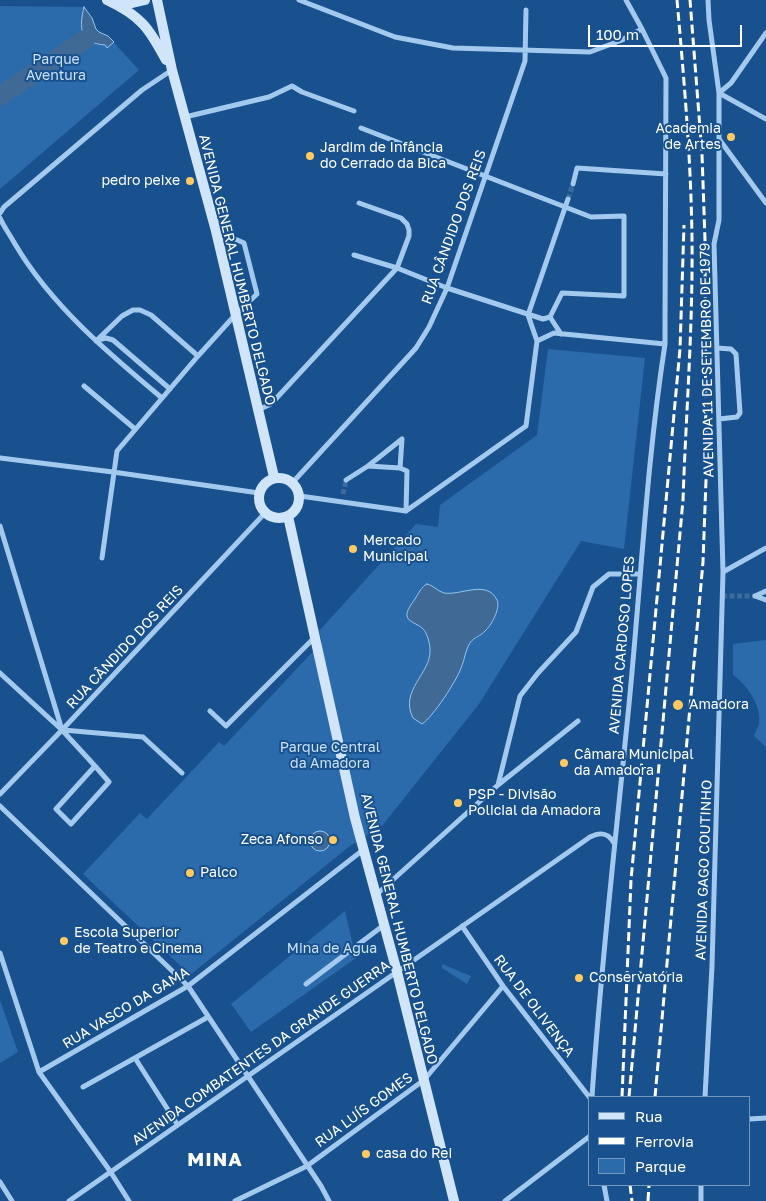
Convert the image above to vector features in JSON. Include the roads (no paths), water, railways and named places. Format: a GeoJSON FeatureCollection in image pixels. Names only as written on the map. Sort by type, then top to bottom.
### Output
{"type":"FeatureCollection","features":[{"type":"Feature","properties":{"kind":"street","name":"AVENIDA GENERAL HUMBERTO DELGADO"},"geometry":{"type":"LineString","coordinates":[[110,1],[124,5],[145,0]]}},
{"type":"Feature","properties":{"kind":"street","name":"AVENIDA GENERAL HUMBERTO DELGADO"},"geometry":{"type":"LineString","coordinates":[[157,0],[172,70],[216,230],[274,478]]}},
{"type":"Feature","properties":{"kind":"street"},"geometry":{"type":"LineString","coordinates":[[299,0],[409,41],[453,48],[590,52],[622,40],[642,29],[626,0]]}},
{"type":"Feature","properties":{"kind":"street","name":"AVENIDA 11 DE SETEMBRO DE 1979"},"geometry":{"type":"LineString","coordinates":[[708,0],[719,93],[719,220],[714,244],[723,572],[721,643]]}},
{"type":"Feature","properties":{"kind":"street","name":"AVENIDA GENERAL HUMBERTO DELGADO"},"geometry":{"type":"LineString","coordinates":[[110,1],[132,13],[145,26],[172,70]]}},
{"type":"Feature","properties":{"kind":"street","name":"RUA CÂNDIDO DOS REIS"},"geometry":{"type":"LineString","coordinates":[[293,482],[416,348],[429,327],[447,288],[525,61],[526,10]]}},
{"type":"Feature","properties":{"kind":"street","name":"AVENIDA CARDOSO LOPES"},"geometry":{"type":"LineString","coordinates":[[591,1096],[639,574],[665,344],[666,78],[642,29]]}},
{"type":"Feature","properties":{"kind":"street"},"geometry":{"type":"LineString","coordinates":[[766,33],[732,83],[719,93],[766,119]]}},
{"type":"Feature","properties":{"kind":"street"},"geometry":{"type":"LineString","coordinates":[[0,213],[4,207],[142,90],[172,70]]}},
{"type":"Feature","properties":{"kind":"street"},"geometry":{"type":"LineString","coordinates":[[185,117],[269,97],[292,86],[302,92],[354,111]]}},
{"type":"Feature","properties":{"kind":"street"},"geometry":{"type":"LineString","coordinates":[[354,255],[397,268],[447,288],[528,316],[543,319],[550,317],[562,293],[624,296],[624,216],[591,217],[361,128]]}},
{"type":"Feature","properties":{"kind":"street"},"geometry":{"type":"LineString","coordinates":[[719,138],[766,203]]}},
{"type":"Feature","properties":{"kind":"street"},"geometry":{"type":"LineString","coordinates":[[573,184],[578,168],[666,174]]}},
{"type":"Feature","properties":{"kind":"street"},"geometry":{"type":"LineString","coordinates":[[300,496],[406,511],[526,426],[537,341],[528,316],[568,200]]}},
{"type":"Feature","properties":{"kind":"street"},"geometry":{"type":"LineString","coordinates":[[258,410],[270,404],[397,268],[409,236],[407,224],[401,218],[359,202]]}},
{"type":"Feature","properties":{"kind":"street"},"geometry":{"type":"LineString","coordinates":[[0,218],[27,265],[96,341],[162,398]]}},
{"type":"Feature","properties":{"kind":"street"},"geometry":{"type":"LineString","coordinates":[[102,558],[117,451],[198,356],[257,294],[244,243],[216,230]]}},
{"type":"Feature","properties":{"kind":"street"},"geometry":{"type":"LineString","coordinates":[[96,341],[122,316],[133,310],[140,310],[150,315],[198,356]]}},
{"type":"Feature","properties":{"kind":"street"},"geometry":{"type":"LineString","coordinates":[[550,317],[561,334]]}},
{"type":"Feature","properties":{"kind":"street"},"geometry":{"type":"LineString","coordinates":[[537,341],[554,333],[665,344]]}},
{"type":"Feature","properties":{"kind":"street"},"geometry":{"type":"LineString","coordinates":[[96,341],[106,338],[113,340],[170,389]]}},
{"type":"Feature","properties":{"kind":"street"},"geometry":{"type":"LineString","coordinates":[[717,348],[731,349],[736,354],[740,413],[737,417],[720,419]]}},
{"type":"Feature","properties":{"kind":"street"},"geometry":{"type":"LineString","coordinates":[[84,386],[134,429]]}},
{"type":"Feature","properties":{"kind":"street"},"geometry":{"type":"LineString","coordinates":[[346,480],[368,466],[402,439],[400,468]]}},
{"type":"Feature","properties":{"kind":"street"},"geometry":{"type":"LineString","coordinates":[[0,458],[259,493]]}},
{"type":"Feature","properties":{"kind":"street"},"geometry":{"type":"LineString","coordinates":[[368,466],[400,468],[407,471],[406,511]]}},
{"type":"Feature","properties":{"kind":"street"},"geometry":{"type":"LineString","coordinates":[[274,478],[287,479],[293,482],[300,496],[297,508],[288,516],[276,518],[265,513],[259,504],[259,493],[264,483],[274,478]]}},
{"type":"Feature","properties":{"kind":"street"},"geometry":{"type":"LineString","coordinates":[[342,501],[343,494]]}},
{"type":"Feature","properties":{"kind":"street","name":"RUA CÂNDIDO DOS REIS"},"geometry":{"type":"LineString","coordinates":[[0,794],[265,513]]}},
{"type":"Feature","properties":{"kind":"street","name":"AVENIDA GENERAL HUMBERTO DELGADO"},"geometry":{"type":"LineString","coordinates":[[288,516],[363,850],[397,972],[454,1201]]}},
{"type":"Feature","properties":{"kind":"street"},"geometry":{"type":"LineString","coordinates":[[0,526],[62,730]]}},
{"type":"Feature","properties":{"kind":"street"},"geometry":{"type":"LineString","coordinates":[[723,572],[766,548]]}},
{"type":"Feature","properties":{"kind":"street"},"geometry":{"type":"LineString","coordinates":[[498,785],[520,696],[538,673],[576,632],[593,587],[609,574],[639,574]]}},
{"type":"Feature","properties":{"kind":"street"},"geometry":{"type":"LineString","coordinates":[[766,591],[755,596],[766,600]]}},
{"type":"Feature","properties":{"kind":"street"},"geometry":{"type":"LineString","coordinates":[[210,711],[226,726],[316,636]]}},
{"type":"Feature","properties":{"kind":"street","name":"AVENIDA GAGO COUTINHO"},"geometry":{"type":"LineString","coordinates":[[706,1096],[712,966],[721,643]]}},
{"type":"Feature","properties":{"kind":"street"},"geometry":{"type":"LineString","coordinates":[[0,673],[62,730],[95,766],[109,782],[71,824],[56,809],[95,766]]}},
{"type":"Feature","properties":{"kind":"street"},"geometry":{"type":"LineString","coordinates":[[376,895],[498,785],[578,721]]}},
{"type":"Feature","properties":{"kind":"street"},"geometry":{"type":"LineString","coordinates":[[62,730],[143,737],[182,773]]}},
{"type":"Feature","properties":{"kind":"street"},"geometry":{"type":"LineString","coordinates":[[0,806],[188,986],[329,1201]]}},
{"type":"Feature","properties":{"kind":"street","name":"AVENIDA COMBATENTES DA GRANDE GUERRA"},"geometry":{"type":"LineString","coordinates":[[69,1201],[590,837],[598,833],[604,833],[614,843]]}},
{"type":"Feature","properties":{"kind":"street","name":"RUA VASCO DA GAMA"},"geometry":{"type":"LineString","coordinates":[[39,1072],[188,986],[363,850]]}},
{"type":"Feature","properties":{"kind":"street"},"geometry":{"type":"LineString","coordinates":[[306,984],[384,925]]}},
{"type":"Feature","properties":{"kind":"street","name":"RUA DE OLIVENÇA"},"geometry":{"type":"LineString","coordinates":[[462,926],[503,986],[589,1096]]}},
{"type":"Feature","properties":{"kind":"street"},"geometry":{"type":"LineString","coordinates":[[0,953],[39,1072],[130,1201]]}},
{"type":"Feature","properties":{"kind":"street","name":"RUA LUÍS GOMES"},"geometry":{"type":"LineString","coordinates":[[235,1201],[307,1166],[424,1080],[503,986]]}},
{"type":"Feature","properties":{"kind":"street"},"geometry":{"type":"LineString","coordinates":[[83,1087],[208,1017]]}},
{"type":"Feature","properties":{"kind":"street"},"geometry":{"type":"LineString","coordinates":[[135,1058],[177,1124]]}},
{"type":"Feature","properties":{"kind":"street"},"geometry":{"type":"LineString","coordinates":[[751,1119],[766,1118]]}},
{"type":"Feature","properties":{"kind":"street"},"geometry":{"type":"LineString","coordinates":[[504,1201],[588,1138]]}},
{"type":"Feature","properties":{"kind":"street"},"geometry":{"type":"LineString","coordinates":[[0,1182],[12,1201]]}},
{"type":"Feature","properties":{"kind":"street"},"geometry":{"type":"LineString","coordinates":[[604,1186],[607,1201]]}},
{"type":"Feature","properties":{"kind":"street"},"geometry":{"type":"LineString","coordinates":[[701,1186],[701,1201]]}},
{"type":"Feature","properties":{"kind":"waterway"},"geometry":{"type":"LineString","coordinates":[[0,96],[86,39]]}},
{"type":"Feature","properties":{"kind":"tunnel"},"geometry":{"type":"LineString","coordinates":[[568,199],[573,184]]}},
{"type":"Feature","properties":{"kind":"tunnel"},"geometry":{"type":"LineString","coordinates":[[343,494],[346,480]]}},
{"type":"Feature","properties":{"kind":"tunnel"},"geometry":{"type":"LineString","coordinates":[[722,596],[755,596]]}},
{"type":"Feature","properties":{"kind":"railway"},"geometry":{"type":"LineString","coordinates":[[629,1096],[683,500],[689,369],[692,272],[691,209],[687,119],[677,0]]}},
{"type":"Feature","properties":{"kind":"railway"},"geometry":{"type":"LineString","coordinates":[[655,1096],[703,562],[706,480],[705,240],[702,154],[690,0]]}},
{"type":"Feature","properties":{"kind":"railway"},"geometry":{"type":"LineString","coordinates":[[622,1096],[631,880],[680,349],[684,225]]}},
{"type":"Feature","properties":{"kind":"railway"},"geometry":{"type":"LineString","coordinates":[[630,1186],[632,1201]]}},
{"type":"Feature","properties":{"kind":"railway"},"geometry":{"type":"LineString","coordinates":[[648,1201],[649,1186]]}},
{"type":"Feature","properties":{"kind":"place","name":"Academia de Artes"},"geometry":{"type":"Point","coordinates":[731,137]}},
{"type":"Feature","properties":{"kind":"place","name":"Jardim de Infância do Cerrado da Bica"},"geometry":{"type":"Point","coordinates":[310,156]}},
{"type":"Feature","properties":{"kind":"place","name":"pedro peixe"},"geometry":{"type":"Point","coordinates":[190,181]}},
{"type":"Feature","properties":{"kind":"place","name":"Mercado Municipal"},"geometry":{"type":"Point","coordinates":[353,549]}},
{"type":"Feature","properties":{"kind":"place","name":"Amadora"},"geometry":{"type":"Point","coordinates":[678,705]}},
{"type":"Feature","properties":{"kind":"place","name":"Câmara Municipal da Amadora"},"geometry":{"type":"Point","coordinates":[564,763]}},
{"type":"Feature","properties":{"kind":"place","name":"PSP - Divisão Policial da Amadora"},"geometry":{"type":"Point","coordinates":[458,803]}},
{"type":"Feature","properties":{"kind":"place","name":"Zeca Afonso"},"geometry":{"type":"Point","coordinates":[333,840]}},
{"type":"Feature","properties":{"kind":"place","name":"Palco"},"geometry":{"type":"Point","coordinates":[190,873]}},
{"type":"Feature","properties":{"kind":"place","name":"Escola Superior de Teatro e Cinema"},"geometry":{"type":"Point","coordinates":[64,941]}},
{"type":"Feature","properties":{"kind":"place","name":"Conservatória"},"geometry":{"type":"Point","coordinates":[579,978]}},
{"type":"Feature","properties":{"kind":"place","name":"casa do Rei"},"geometry":{"type":"Point","coordinates":[366,1154]}},
{"type":"Feature","properties":{"kind":"district","name":"MINA"},"geometry":{"type":"Point","coordinates":[215,1160]}},
{"type":"Feature","properties":{"kind":"park label","name":"Parque Aventura"},"geometry":{"type":"Point","coordinates":[56,68]}},
{"type":"Feature","properties":{"kind":"park label","name":"Parque Central da Amadora"},"geometry":{"type":"Point","coordinates":[330,756]}},
{"type":"Feature","properties":{"kind":"park label","name":"Mina de Agua"},"geometry":{"type":"Point","coordinates":[332,949]}}]}
